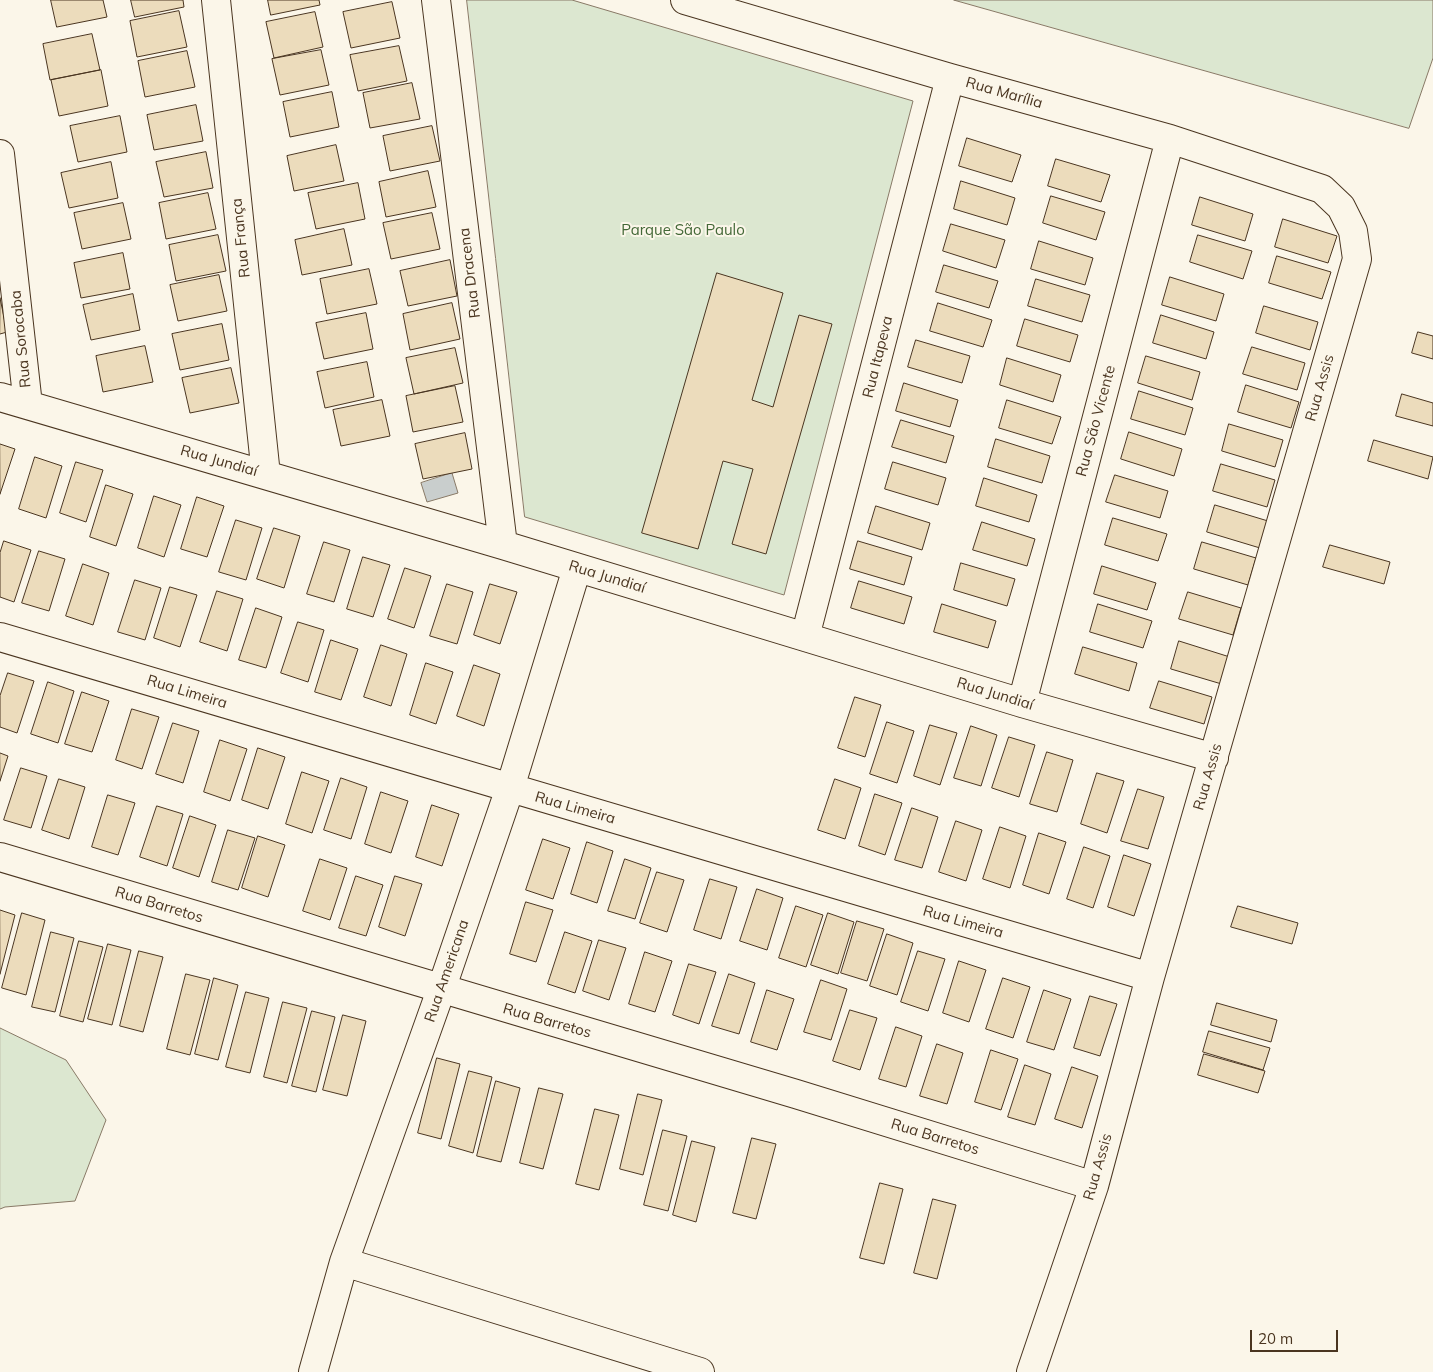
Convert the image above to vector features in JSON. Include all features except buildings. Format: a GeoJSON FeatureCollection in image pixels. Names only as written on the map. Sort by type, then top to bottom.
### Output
{"type":"FeatureCollection","features":[{"type":"Feature","properties":{"kind":"street","name":"Rua França"},"geometry":{"type":"LineString","coordinates":[[216,0],[266,475]]}},
{"type":"Feature","properties":{"kind":"street","name":"Rua Dracena"},"geometry":{"type":"LineString","coordinates":[[436,0],[503,545]]}},
{"type":"Feature","properties":{"kind":"street","name":"Rua Marília"},"geometry":{"type":"LineString","coordinates":[[686,0],[950,78],[1170,139],[1322,189]]}},
{"type":"Feature","properties":{"kind":"street","name":"Rua Itapeva"},"geometry":{"type":"LineString","coordinates":[[805,637],[950,78]]}},
{"type":"Feature","properties":{"kind":"street","name":"Rua São Vicente"},"geometry":{"type":"LineString","coordinates":[[1022,703],[1170,139]]}},
{"type":"Feature","properties":{"kind":"street","name":"Rua Sorocaba"},"geometry":{"type":"LineString","coordinates":[[0,154],[28,405]]}},
{"type":"Feature","properties":{"kind":"street","name":"Rua Assis"},"geometry":{"type":"LineString","coordinates":[[1031,1372],[1094,1186],[1150,977],[1357,259],[1353,230],[1340,207],[1322,189]]}},
{"type":"Feature","properties":{"kind":"street","name":"Rua Jundiaí"},"geometry":{"type":"LineString","coordinates":[[0,397],[503,545],[1022,703],[1214,758]]}},
{"type":"Feature","properties":{"kind":"street","name":"Rua Americana"},"geometry":{"type":"LineString","coordinates":[[313,1372],[344,1262],[441,990],[510,788],[577,568]]}},
{"type":"Feature","properties":{"kind":"street","name":"Rua Limeira"},"geometry":{"type":"LineString","coordinates":[[0,637],[1150,977]]}},
{"type":"Feature","properties":{"kind":"street","name":"Rua Barretos"},"geometry":{"type":"LineString","coordinates":[[0,857],[441,990],[786,1091],[1094,1186]]}},
{"type":"Feature","properties":{"kind":"street"},"geometry":{"type":"LineString","coordinates":[[344,1262],[700,1372]]}},
{"type":"Feature","properties":{"kind":"green space","name":"Parque São Paulo"},"geometry":{"type":"Polygon","coordinates":[[[467,0],[572,0],[913,101],[784,595],[525,517],[467,0]]]}},
{"type":"Feature","properties":{"kind":"green space"},"geometry":{"type":"Polygon","coordinates":[[[954,0],[1433,0],[1433,58],[1409,128],[954,0]]]}},
{"type":"Feature","properties":{"kind":"green space"},"geometry":{"type":"Polygon","coordinates":[[[0,1028],[66,1060],[106,1120],[75,1201],[0,1209],[0,1028]]]}},
{"type":"Feature","properties":{"kind":"shaded area"},"geometry":{"type":"Polygon","coordinates":[[[452,473],[458,493],[427,502],[421,483],[452,473]]]}}]}
